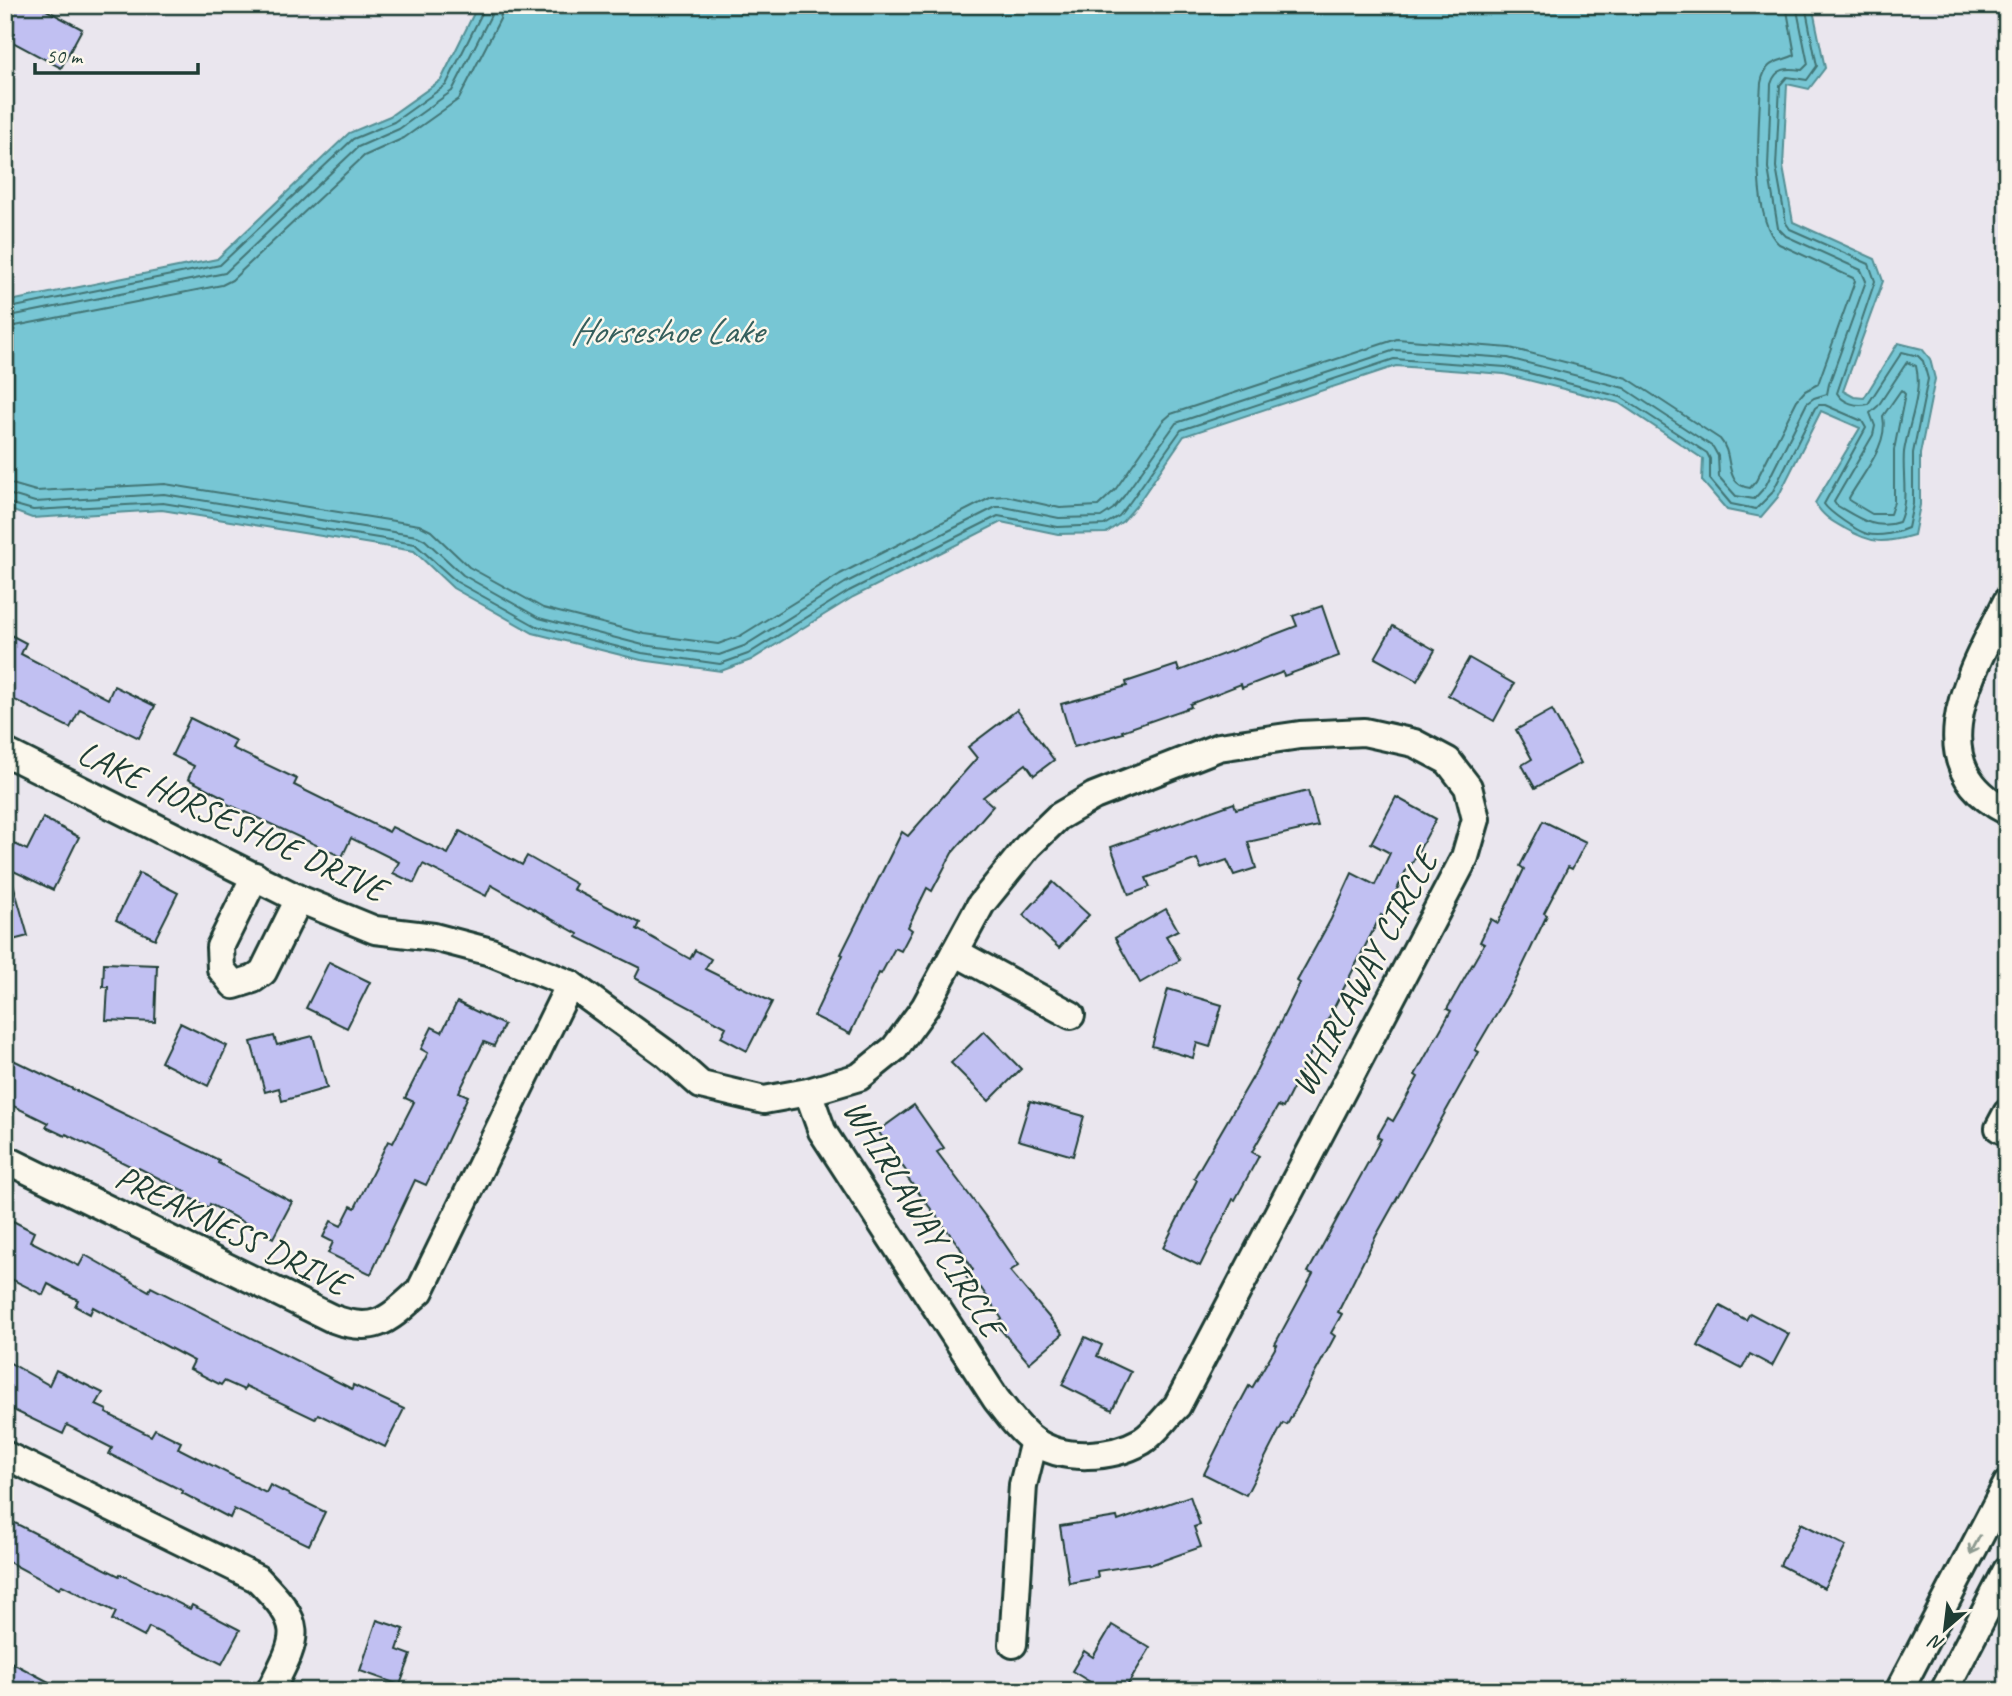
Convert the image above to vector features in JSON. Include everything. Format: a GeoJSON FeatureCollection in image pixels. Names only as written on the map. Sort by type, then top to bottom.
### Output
{"type":"FeatureCollection","features":[{"type":"Feature","properties":{"kind":"street"},"geometry":{"type":"LineString","coordinates":[[2007,601],[1971,674],[1958,710],[1957,749],[1965,774],[1979,792],[2007,811]]}},
{"type":"Feature","properties":{"kind":"street","name":"WHIRLAWAY CIRCLE"},"geometry":{"type":"LineString","coordinates":[[1364,732],[1414,743],[1448,761],[1468,787],[1476,819],[1465,857],[1177,1406],[1143,1440],[1101,1455],[1066,1455],[1034,1441],[996,1399],[822,1131],[808,1092],[859,1077],[895,1048],[925,1007],[955,952],[987,895],[1028,846],[1058,817],[1094,796],[1219,747],[1300,735],[1364,732]]}},
{"type":"Feature","properties":{"kind":"street","name":"LAKE HORSESHOE DRIVE"},"geometry":{"type":"LineString","coordinates":[[5,752],[299,899],[375,930],[434,937],[491,951],[570,984],[665,1053],[701,1085],[764,1100],[808,1092]]}},
{"type":"Feature","properties":{"kind":"street"},"geometry":{"type":"LineString","coordinates":[[255,876],[220,947],[221,969],[234,985],[253,979],[263,972],[299,899]]}},
{"type":"Feature","properties":{"kind":"street"},"geometry":{"type":"LineString","coordinates":[[955,952],[1071,1015]]}},
{"type":"Feature","properties":{"kind":"street","name":"PREAKNESS DRIVE"},"geometry":{"type":"LineString","coordinates":[[5,1159],[331,1318],[350,1326],[375,1325],[396,1312],[420,1291],[570,984]]}},
{"type":"Feature","properties":{"kind":"street"},"geometry":{"type":"LineString","coordinates":[[2007,1113],[1999,1128],[2007,1132]]}},
{"type":"Feature","properties":{"kind":"street"},"geometry":{"type":"LineString","coordinates":[[1013,1644],[1023,1485],[1034,1441]]}},
{"type":"Feature","properties":{"kind":"street"},"geometry":{"type":"LineString","coordinates":[[5,1455],[258,1579],[284,1605],[294,1633],[289,1655],[270,1691]]}},
{"type":"Feature","properties":{"kind":"street"},"geometry":{"type":"LineString","coordinates":[[1899,1691],[2007,1484]]}},
{"type":"Feature","properties":{"kind":"street"},"geometry":{"type":"LineString","coordinates":[[1944,1691],[2007,1570]]}},
{"type":"Feature","properties":{"kind":"water","name":"Horseshoe Lake"},"geometry":{"type":"Polygon","coordinates":[[[478,5],[1812,5],[1825,68],[1809,89],[1787,84],[1783,167],[1793,222],[1875,259],[1883,281],[1843,391],[1854,397],[1864,398],[1898,343],[1922,349],[1930,359],[1935,379],[1920,454],[1920,505],[1914,535],[1886,541],[1870,540],[1835,523],[1818,508],[1815,503],[1860,428],[1821,411],[1778,497],[1761,517],[1727,510],[1702,481],[1703,459],[1619,403],[1504,374],[1396,366],[1184,436],[1136,506],[1123,521],[1106,533],[1058,534],[1001,522],[853,597],[751,660],[721,671],[641,660],[533,633],[453,588],[414,551],[162,510],[32,518],[5,508],[5,302],[217,259],[349,133],[390,116],[441,80],[478,5]]]}},
{"type":"Feature","properties":{"kind":"building"},"geometry":{"type":"Polygon","coordinates":[[[5,5],[37,5],[82,29],[61,68],[5,38],[5,5]]]}},
{"type":"Feature","properties":{"kind":"building"},"geometry":{"type":"Polygon","coordinates":[[[1322,606],[1339,656],[1284,676],[1283,672],[1242,688],[1241,684],[1190,704],[1191,707],[1122,731],[1123,733],[1074,747],[1061,704],[1127,686],[1126,682],[1177,665],[1179,671],[1297,626],[1293,616],[1322,606]]]}},
{"type":"Feature","properties":{"kind":"building"},"geometry":{"type":"Polygon","coordinates":[[[1393,626],[1435,650],[1417,681],[1375,658],[1393,626]]]}},
{"type":"Feature","properties":{"kind":"building"},"geometry":{"type":"Polygon","coordinates":[[[5,632],[26,643],[21,654],[108,699],[114,686],[155,706],[139,738],[80,709],[70,728],[5,695],[5,632]]]}},
{"type":"Feature","properties":{"kind":"building"},"geometry":{"type":"Polygon","coordinates":[[[1469,658],[1514,684],[1494,721],[1448,695],[1469,658]]]}},
{"type":"Feature","properties":{"kind":"building"},"geometry":{"type":"Polygon","coordinates":[[[1017,710],[1054,760],[1034,775],[1026,764],[983,797],[993,806],[952,853],[932,891],[927,888],[908,927],[912,930],[901,951],[895,948],[881,974],[879,973],[850,1034],[814,1016],[843,955],[841,954],[902,832],[908,836],[977,758],[968,747],[1017,710]]]}},
{"type":"Feature","properties":{"kind":"building"},"geometry":{"type":"Polygon","coordinates":[[[1552,710],[1581,763],[1535,788],[1522,765],[1532,759],[1516,730],[1552,710]]]}},
{"type":"Feature","properties":{"kind":"building"},"geometry":{"type":"Polygon","coordinates":[[[190,718],[236,741],[232,748],[297,779],[294,785],[389,832],[392,827],[448,854],[460,831],[522,865],[527,856],[576,884],[573,889],[640,923],[637,929],[690,959],[695,950],[711,959],[705,969],[772,1002],[747,1051],[721,1037],[726,1027],[635,978],[640,968],[577,937],[578,934],[491,885],[486,896],[423,864],[414,883],[393,873],[399,862],[351,838],[342,857],[223,802],[225,798],[188,779],[194,766],[172,755],[190,718]]]}},
{"type":"Feature","properties":{"kind":"building"},"geometry":{"type":"Polygon","coordinates":[[[1308,791],[1318,826],[1248,842],[1256,868],[1234,875],[1227,860],[1201,869],[1197,859],[1146,878],[1150,887],[1129,895],[1111,847],[1234,803],[1236,809],[1308,791]]]}},
{"type":"Feature","properties":{"kind":"building"},"geometry":{"type":"Polygon","coordinates":[[[1396,797],[1436,819],[1411,865],[1409,864],[1384,917],[1381,915],[1283,1108],[1278,1106],[1252,1152],[1259,1156],[1235,1200],[1233,1199],[1200,1266],[1163,1248],[1197,1180],[1194,1178],[1254,1075],[1300,983],[1297,981],[1331,919],[1352,873],[1375,885],[1390,853],[1371,843],[1396,797]]]}},
{"type":"Feature","properties":{"kind":"building"},"geometry":{"type":"Polygon","coordinates":[[[43,818],[79,837],[53,890],[5,867],[15,844],[27,850],[43,818]]]}},
{"type":"Feature","properties":{"kind":"building"},"geometry":{"type":"Polygon","coordinates":[[[1543,821],[1586,842],[1572,869],[1568,867],[1544,913],[1547,915],[1515,982],[1475,1050],[1479,1052],[1376,1236],[1338,1312],[1342,1314],[1331,1333],[1335,1336],[1287,1425],[1283,1423],[1246,1495],[1204,1474],[1249,1386],[1252,1388],[1277,1345],[1275,1344],[1313,1274],[1308,1272],[1381,1139],[1377,1137],[1388,1118],[1393,1121],[1418,1077],[1415,1075],[1451,1011],[1447,1009],[1484,944],[1480,942],[1491,919],[1498,923],[1524,869],[1520,866],[1543,821]]]}},
{"type":"Feature","properties":{"kind":"building"},"geometry":{"type":"Polygon","coordinates":[[[10,873],[28,936],[5,942],[5,874],[10,873]]]}},
{"type":"Feature","properties":{"kind":"building"},"geometry":{"type":"Polygon","coordinates":[[[139,873],[178,893],[155,939],[116,920],[139,873]]]}},
{"type":"Feature","properties":{"kind":"building"},"geometry":{"type":"Polygon","coordinates":[[[1053,882],[1089,915],[1059,948],[1023,915],[1053,882]]]}},
{"type":"Feature","properties":{"kind":"building"},"geometry":{"type":"Polygon","coordinates":[[[1166,909],[1178,930],[1166,936],[1180,960],[1140,983],[1115,938],[1166,909]]]}},
{"type":"Feature","properties":{"kind":"building"},"geometry":{"type":"Polygon","coordinates":[[[329,962],[370,982],[347,1028],[306,1008],[329,962]]]}},
{"type":"Feature","properties":{"kind":"building"},"geometry":{"type":"Polygon","coordinates":[[[104,963],[157,965],[155,1022],[106,1020],[108,987],[103,987],[104,963]]]}},
{"type":"Feature","properties":{"kind":"building"},"geometry":{"type":"Polygon","coordinates":[[[1168,989],[1222,1005],[1210,1047],[1197,1043],[1193,1058],[1152,1046],[1168,989]]]}},
{"type":"Feature","properties":{"kind":"building"},"geometry":{"type":"Polygon","coordinates":[[[457,1002],[504,1025],[494,1046],[484,1042],[459,1092],[468,1096],[436,1165],[426,1185],[415,1180],[371,1274],[328,1253],[333,1242],[323,1237],[331,1221],[341,1226],[351,1206],[355,1208],[388,1141],[393,1143],[414,1102],[405,1098],[428,1053],[421,1049],[432,1027],[442,1032],[457,1002]]]}},
{"type":"Feature","properties":{"kind":"building"},"geometry":{"type":"Polygon","coordinates":[[[180,1023],[227,1046],[208,1086],[161,1062],[180,1023]]]}},
{"type":"Feature","properties":{"kind":"building"},"geometry":{"type":"Polygon","coordinates":[[[984,1031],[1021,1069],[989,1101],[951,1063],[984,1031]]]}},
{"type":"Feature","properties":{"kind":"building"},"geometry":{"type":"Polygon","coordinates":[[[274,1036],[277,1045],[313,1036],[327,1088],[282,1101],[279,1088],[265,1092],[251,1042],[274,1036]]]}},
{"type":"Feature","properties":{"kind":"building"},"geometry":{"type":"Polygon","coordinates":[[[5,1056],[219,1160],[218,1163],[292,1202],[273,1238],[210,1204],[209,1208],[184,1195],[186,1192],[139,1168],[138,1170],[66,1134],[65,1136],[46,1127],[48,1123],[5,1102],[5,1056]]]}},
{"type":"Feature","properties":{"kind":"building"},"geometry":{"type":"Polygon","coordinates":[[[1030,1101],[1084,1116],[1073,1156],[1018,1140],[1030,1101]]]}},
{"type":"Feature","properties":{"kind":"building"},"geometry":{"type":"Polygon","coordinates":[[[914,1105],[944,1148],[937,1152],[1019,1265],[1010,1271],[1063,1334],[1029,1363],[996,1324],[1002,1319],[981,1288],[976,1291],[965,1275],[973,1270],[959,1246],[906,1176],[908,1174],[878,1131],[914,1105]]]}},
{"type":"Feature","properties":{"kind":"building"},"geometry":{"type":"Polygon","coordinates":[[[13,1221],[34,1232],[30,1241],[79,1266],[85,1255],[149,1291],[151,1287],[352,1389],[353,1385],[404,1409],[385,1447],[318,1414],[315,1419],[246,1386],[244,1390],[224,1381],[221,1385],[190,1369],[194,1361],[93,1307],[90,1314],[75,1306],[78,1300],[48,1284],[43,1295],[5,1276],[5,1236],[13,1221]]]}},
{"type":"Feature","properties":{"kind":"building"},"geometry":{"type":"Polygon","coordinates":[[[1720,1306],[1746,1320],[1750,1313],[1789,1334],[1772,1366],[1750,1354],[1742,1369],[1698,1346],[1720,1306]]]}},
{"type":"Feature","properties":{"kind":"building"},"geometry":{"type":"Polygon","coordinates":[[[1085,1337],[1102,1345],[1097,1356],[1131,1372],[1112,1410],[1062,1385],[1085,1337]]]}},
{"type":"Feature","properties":{"kind":"building"},"geometry":{"type":"Polygon","coordinates":[[[5,1360],[49,1385],[56,1370],[103,1393],[96,1405],[107,1410],[106,1413],[151,1436],[155,1429],[181,1442],[178,1448],[266,1493],[270,1485],[325,1512],[309,1545],[234,1509],[230,1518],[109,1454],[112,1448],[67,1425],[63,1434],[5,1406],[5,1360]]]}},
{"type":"Feature","properties":{"kind":"building"},"geometry":{"type":"Polygon","coordinates":[[[1190,1496],[1200,1525],[1194,1527],[1201,1547],[1150,1565],[1097,1571],[1098,1578],[1069,1583],[1060,1526],[1117,1517],[1118,1521],[1190,1496]]]}},
{"type":"Feature","properties":{"kind":"building"},"geometry":{"type":"Polygon","coordinates":[[[5,1518],[119,1576],[120,1574],[190,1609],[192,1605],[240,1630],[222,1664],[149,1627],[144,1637],[112,1620],[116,1612],[62,1585],[59,1589],[5,1560],[5,1518]]]}},
{"type":"Feature","properties":{"kind":"building"},"geometry":{"type":"Polygon","coordinates":[[[1801,1523],[1846,1546],[1824,1588],[1780,1565],[1801,1523]]]}},
{"type":"Feature","properties":{"kind":"building"},"geometry":{"type":"Polygon","coordinates":[[[377,1620],[404,1629],[397,1650],[411,1655],[400,1685],[360,1671],[377,1620]]]}},
{"type":"Feature","properties":{"kind":"building"},"geometry":{"type":"Polygon","coordinates":[[[1112,1625],[1150,1648],[1124,1691],[1105,1691],[1072,1671],[1084,1651],[1093,1657],[1112,1625]]]}},
{"type":"Feature","properties":{"kind":"building"},"geometry":{"type":"Polygon","coordinates":[[[5,1659],[66,1691],[5,1691],[5,1659]]]}}]}
